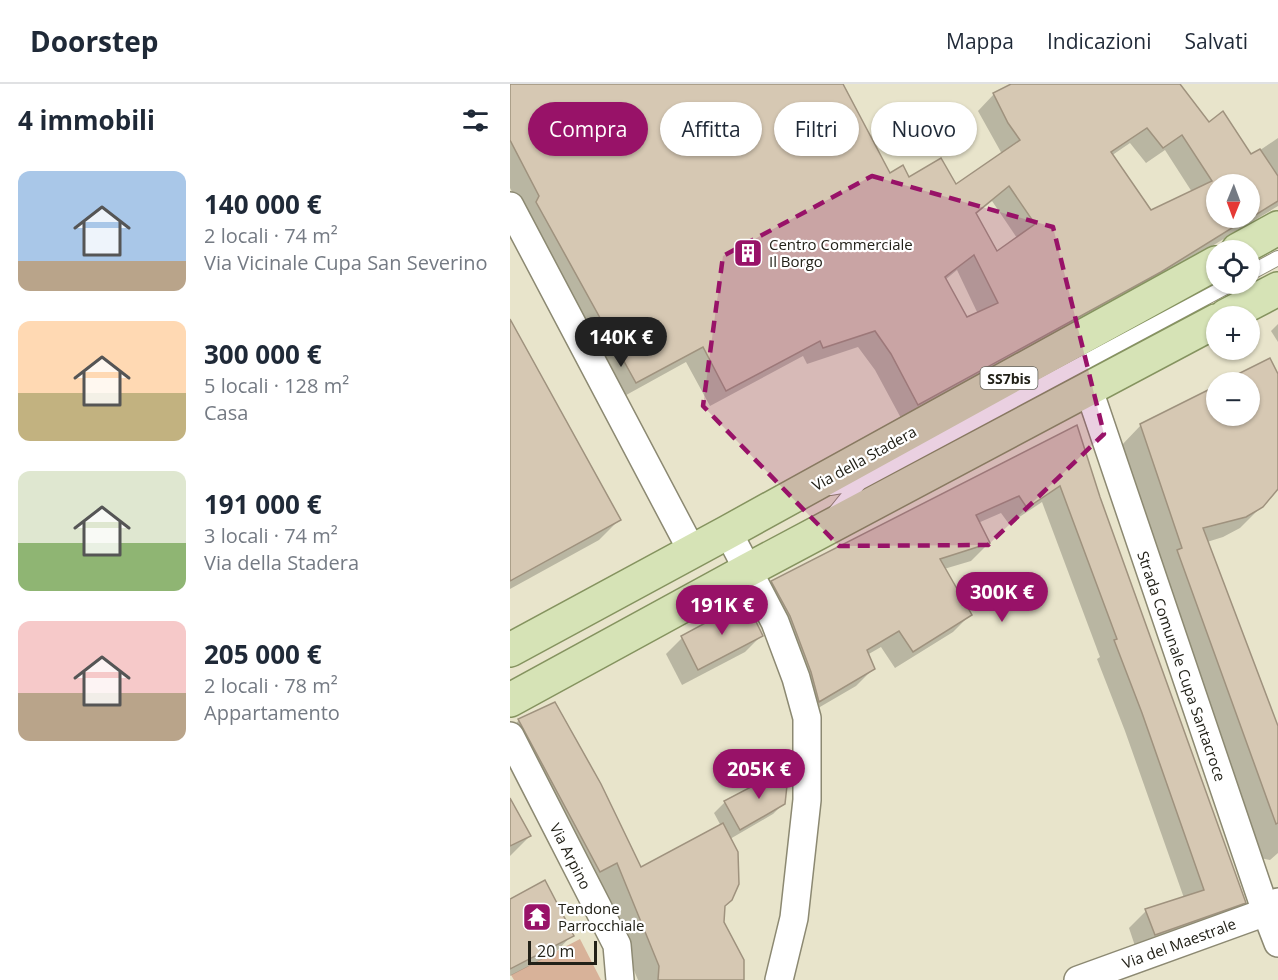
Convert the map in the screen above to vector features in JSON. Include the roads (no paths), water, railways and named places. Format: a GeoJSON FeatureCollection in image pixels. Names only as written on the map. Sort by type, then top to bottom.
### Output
{"type":"FeatureCollection","features":[{"type":"Feature","properties":{"kind":"main road"},"geometry":{"type":"LineString","coordinates":[[1257,240],[1278,228]]}},
{"type":"Feature","properties":{"kind":"main road","name":"Via della Stadera"},"geometry":{"type":"LineString","coordinates":[[510,650],[1206,269]]}},
{"type":"Feature","properties":{"kind":"main road"},"geometry":{"type":"LineString","coordinates":[[1245,306],[1278,288]]}},
{"type":"Feature","properties":{"kind":"main road"},"geometry":{"type":"LineString","coordinates":[[510,700],[748,570],[1206,326]]}},
{"type":"Feature","properties":{"kind":"street"},"geometry":{"type":"LineString","coordinates":[[510,206],[692,551]]}},
{"type":"Feature","properties":{"kind":"street","name":"Strada Comunale Cupa Santacroce"},"geometry":{"type":"LineString","coordinates":[[1089,390],[1272,907],[1278,943]]}},
{"type":"Feature","properties":{"kind":"street"},"geometry":{"type":"LineString","coordinates":[[728,532],[775,622],[796,678],[807,718],[807,800],[794,918],[779,980]]}},
{"type":"Feature","properties":{"kind":"street","name":"Via Arpino"},"geometry":{"type":"LineString","coordinates":[[510,736],[617,945],[620,980]]}},
{"type":"Feature","properties":{"kind":"street","name":"Via del Maestrale"},"geometry":{"type":"LineString","coordinates":[[1078,980],[1272,907]]}},
{"type":"Feature","properties":{"kind":"lane"},"geometry":{"type":"LineString","coordinates":[[1260,268],[1278,258]]}},
{"type":"Feature","properties":{"kind":"lane"},"geometry":{"type":"LineString","coordinates":[[801,492],[859,483],[1212,294]]}},
{"type":"Feature","properties":{"kind":"lane"},"geometry":{"type":"LineString","coordinates":[[817,534],[859,483]]}},
{"type":"Feature","properties":{"kind":"place","name":"Centro Commerciale Il Borgo"},"geometry":{"type":"Point","coordinates":[748,253]}},
{"type":"Feature","properties":{"kind":"place","name":"Tendone Parrocchiale"},"geometry":{"type":"Point","coordinates":[537,917]}}]}
